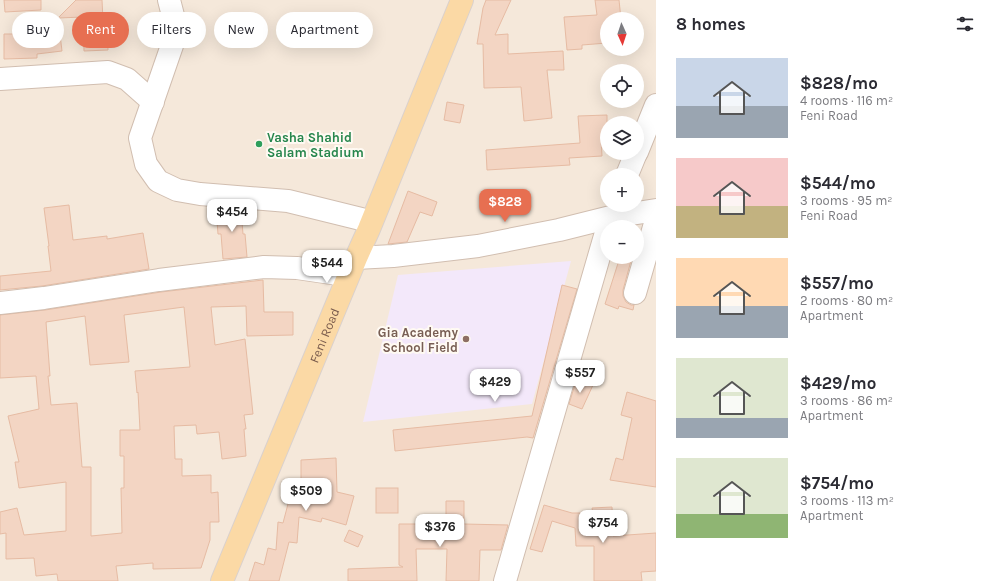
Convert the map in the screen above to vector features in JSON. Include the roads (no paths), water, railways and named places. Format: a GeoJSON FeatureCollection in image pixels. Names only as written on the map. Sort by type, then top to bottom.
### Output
{"type":"FeatureCollection","features":[{"type":"Feature","properties":{"kind":"main road"},"geometry":{"type":"LineString","coordinates":[[208,581],[362,219],[371,191],[447,0]]}},
{"type":"Feature","properties":{"kind":"main road","name":"Feni Road"},"geometry":{"type":"LineString","coordinates":[[222,581],[372,222],[462,0]]}},
{"type":"Feature","properties":{"kind":"street"},"geometry":{"type":"LineString","coordinates":[[169,0],[177,31],[140,138],[146,164],[158,180],[177,190],[200,194],[288,201],[362,219]]}},
{"type":"Feature","properties":{"kind":"street"},"geometry":{"type":"LineString","coordinates":[[0,79],[108,72],[127,79],[153,102]]}},
{"type":"Feature","properties":{"kind":"street"},"geometry":{"type":"LineString","coordinates":[[644,135],[656,105]]}},
{"type":"Feature","properties":{"kind":"street"},"geometry":{"type":"LineString","coordinates":[[610,220],[656,210]]}},
{"type":"Feature","properties":{"kind":"street"},"geometry":{"type":"LineString","coordinates":[[635,293],[656,220]]}},
{"type":"Feature","properties":{"kind":"street"},"geometry":{"type":"LineString","coordinates":[[356,258],[393,256],[478,246],[600,222]]}},
{"type":"Feature","properties":{"kind":"street"},"geometry":{"type":"LineString","coordinates":[[505,581],[600,254]]}},
{"type":"Feature","properties":{"kind":"street"},"geometry":{"type":"LineString","coordinates":[[0,303],[264,267],[297,268],[338,274]]}},
{"type":"Feature","properties":{"kind":"place","name":"Vasha Shahid Salam Stadium"},"geometry":{"type":"Point","coordinates":[259,144]}},
{"type":"Feature","properties":{"kind":"place","name":"Gia Academy School Field"},"geometry":{"type":"Point","coordinates":[466,339]}}]}
